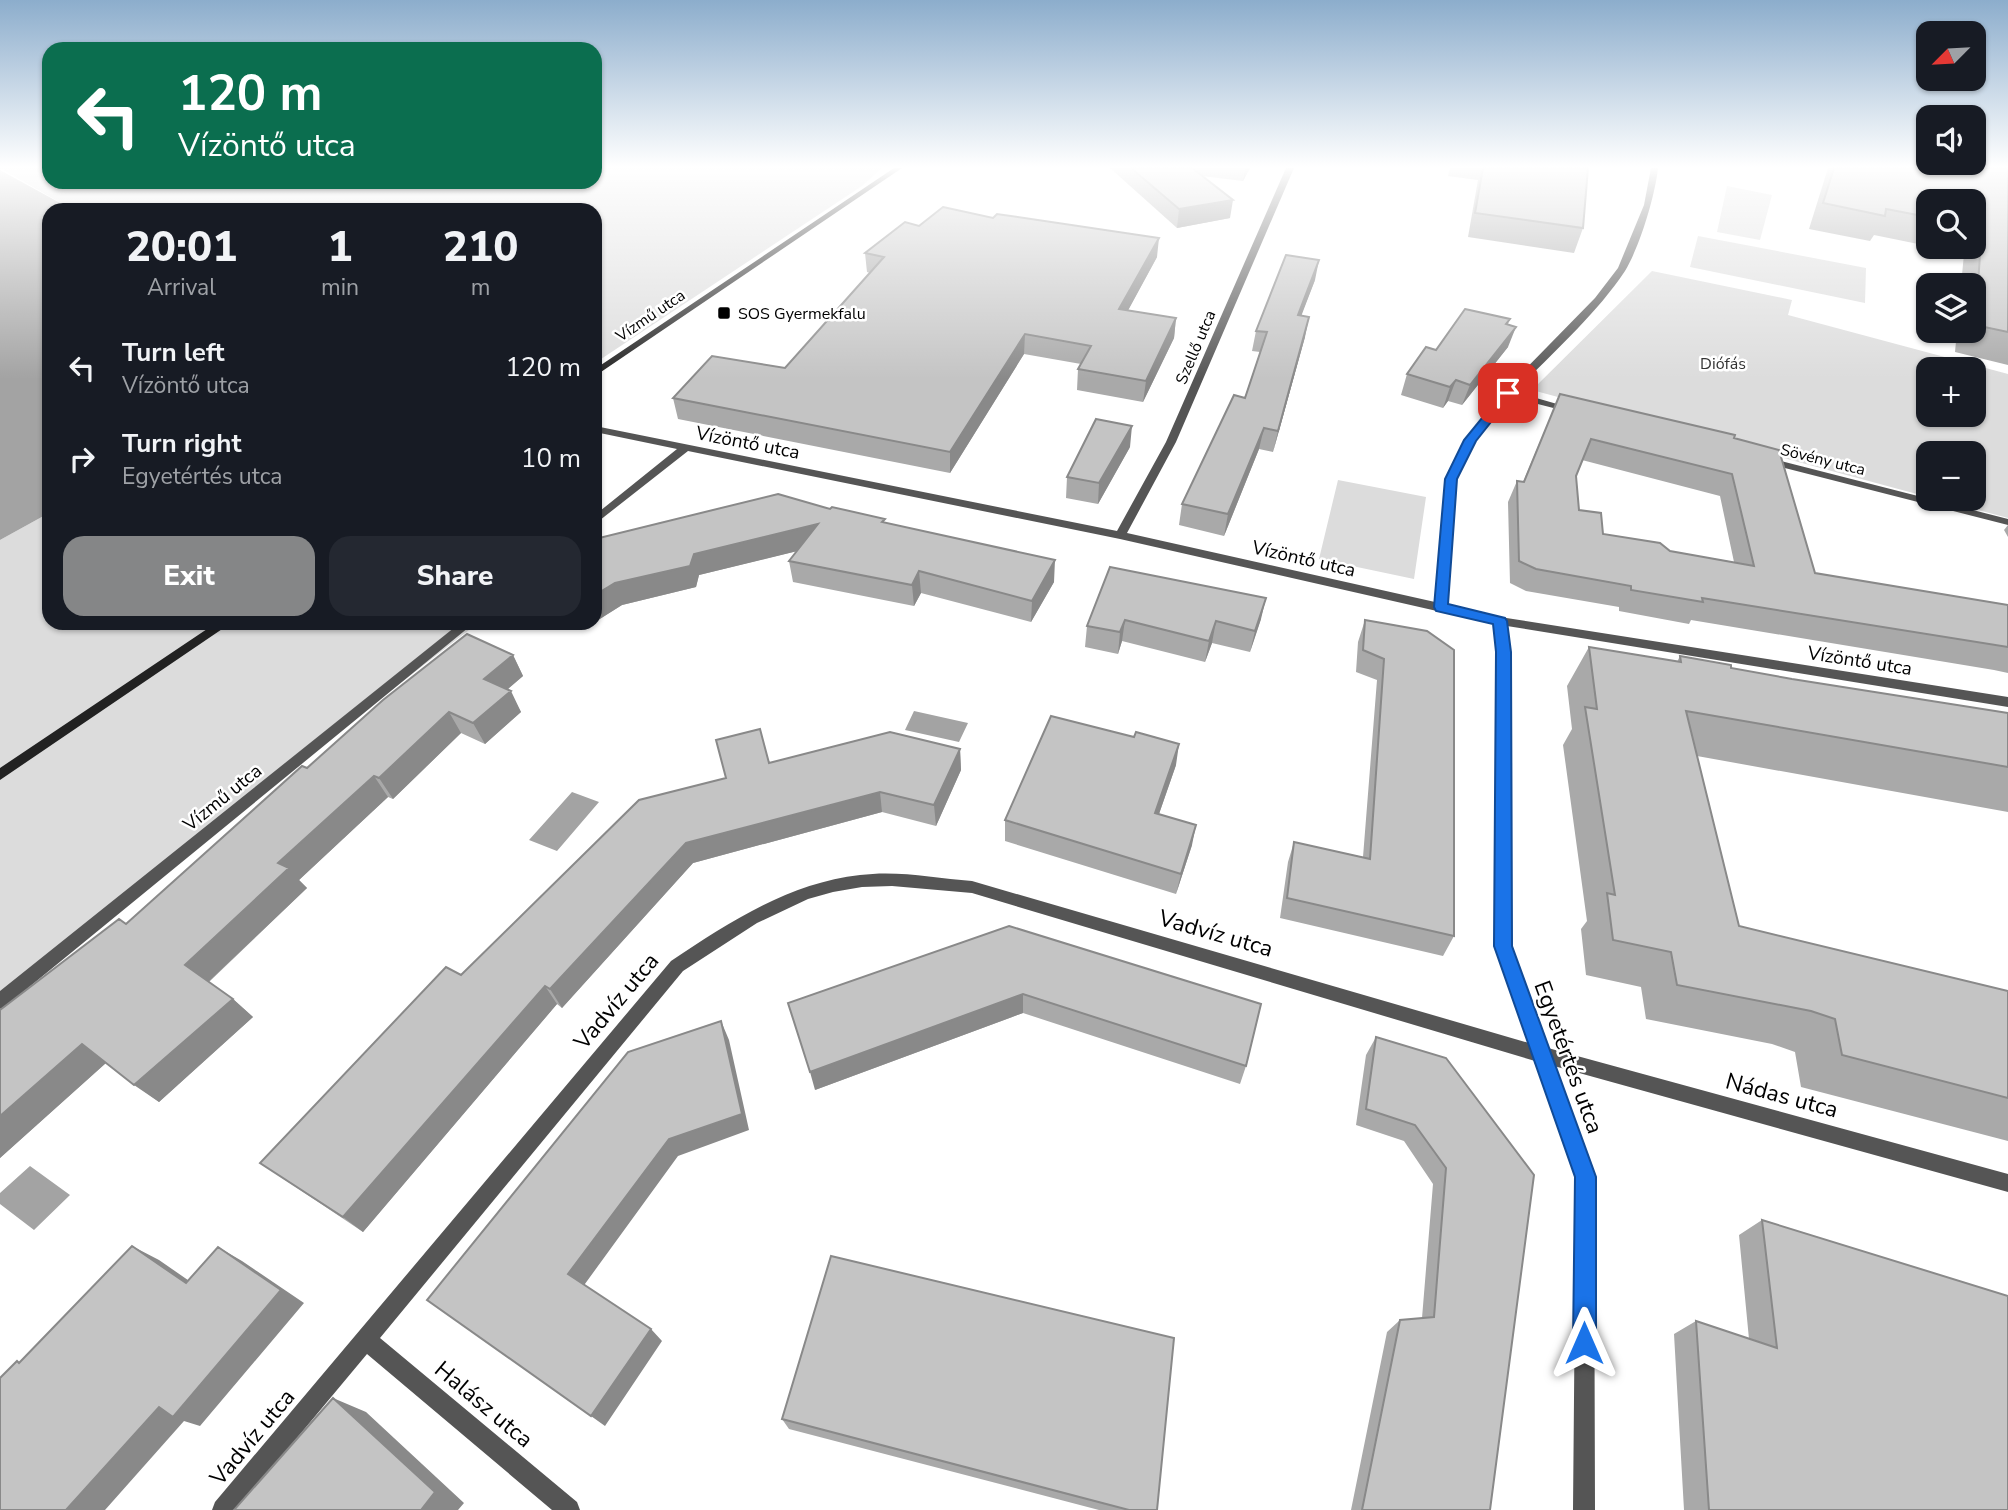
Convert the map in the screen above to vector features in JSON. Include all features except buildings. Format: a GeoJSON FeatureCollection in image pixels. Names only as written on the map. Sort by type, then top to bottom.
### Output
{"type":"FeatureCollection","features":[{"type":"Feature","properties":{"kind":"main road","name":"Vízmű utca"},"geometry":{"type":"LineString","coordinates":[[602,368],[794,238]]}},
{"type":"Feature","properties":{"kind":"main road"},"geometry":{"type":"LineString","coordinates":[[0,775],[215,630]]}},
{"type":"Feature","properties":{"kind":"street","name":"Szellő utca"},"geometry":{"type":"LineString","coordinates":[[1121,535],[1171,442],[1259,238]]}},
{"type":"Feature","properties":{"kind":"street"},"geometry":{"type":"LineString","coordinates":[[1441,607],[1451,479],[1470,440],[1508,393],[1598,300],[1622,268],[1634,238]]}},
{"type":"Feature","properties":{"kind":"street"},"geometry":{"type":"LineString","coordinates":[[1508,393],[1589,414]]}},
{"type":"Feature","properties":{"kind":"street","name":"Vízöntő utca"},"geometry":{"type":"LineString","coordinates":[[602,430],[1121,535],[1500,621],[2008,702]]}},
{"type":"Feature","properties":{"kind":"street"},"geometry":{"type":"LineString","coordinates":[[602,515],[686,447]]}},
{"type":"Feature","properties":{"kind":"street","name":"Sövény utca"},"geometry":{"type":"LineString","coordinates":[[1750,456],[2008,523]]}},
{"type":"Feature","properties":{"kind":"street","name":"Egyetértés utca"},"geometry":{"type":"LineString","coordinates":[[1500,621],[1503,652],[1503,946],[1585,1177],[1584,1510]]}},
{"type":"Feature","properties":{"kind":"street","name":"Vízmű utca"},"geometry":{"type":"LineString","coordinates":[[0,1001],[459,630]]}},
{"type":"Feature","properties":{"kind":"street","name":"Vadvíz utca"},"geometry":{"type":"LineString","coordinates":[[223,1510],[677,966],[744,919],[815,889],[889,879],[972,887],[1543,1055]]}},
{"type":"Feature","properties":{"kind":"street","name":"Nádas utca"},"geometry":{"type":"LineString","coordinates":[[1543,1055],[2008,1183]]}},
{"type":"Feature","properties":{"kind":"street","name":"Halász utca"},"geometry":{"type":"LineString","coordinates":[[365,1339],[569,1510]]}},
{"type":"Feature","properties":{"kind":"green space"},"geometry":{"type":"Polygon","coordinates":[[[602,238],[783,238],[602,358],[602,238]]]}},
{"type":"Feature","properties":{"kind":"green space"},"geometry":{"type":"Polygon","coordinates":[[[1697,238],[1711,238],[1866,268],[1865,303],[1690,267],[1697,238]]]}},
{"type":"Feature","properties":{"kind":"green space","name":"Diófás"},"geometry":{"type":"Polygon","coordinates":[[[1652,271],[1792,300],[1788,315],[1945,357],[1916,357],[1916,427],[1986,427],[1986,368],[2008,374],[2008,518],[1982,511],[1986,511],[1986,441],[1916,441],[1916,494],[1532,390],[1652,271]]]}},
{"type":"Feature","properties":{"kind":"green space"},"geometry":{"type":"Polygon","coordinates":[[[1338,480],[1426,497],[1414,579],[1319,559],[1338,480]]]}},
{"type":"Feature","properties":{"kind":"green space"},"geometry":{"type":"Polygon","coordinates":[[[42,517],[42,630],[469,630],[0,994],[0,540],[42,517]]]}},
{"type":"Feature","properties":{"kind":"shaded area"},"geometry":{"type":"Polygon","coordinates":[[[0,238],[42,238],[42,517],[0,540],[0,238]]]}},
{"type":"Feature","properties":{"kind":"shaded area"},"geometry":{"type":"Polygon","coordinates":[[[914,711],[968,723],[959,742],[905,730],[914,711]]]}},
{"type":"Feature","properties":{"kind":"shaded area"},"geometry":{"type":"Polygon","coordinates":[[[572,792],[599,802],[557,851],[529,840],[572,792]]]}},
{"type":"Feature","properties":{"kind":"shaded area"},"geometry":{"type":"Polygon","coordinates":[[[30,1166],[70,1195],[34,1230],[0,1204],[0,1193],[30,1166]]]}},
{"type":"Feature","properties":{"kind":"place","name":"SOS Gyermekfalu"},"geometry":{"type":"Point","coordinates":[724,313]}},
{"type":"Feature","properties":{"kind":"route"},"geometry":{"type":"LineString","coordinates":[[1508,393],[1470,440],[1451,479],[1441,607],[1500,621],[1503,652],[1503,946],[1585,1177],[1584,1343]]}}]}
